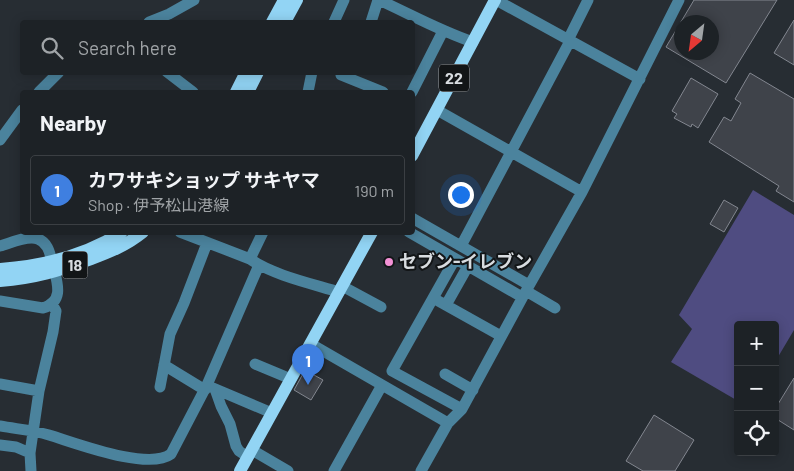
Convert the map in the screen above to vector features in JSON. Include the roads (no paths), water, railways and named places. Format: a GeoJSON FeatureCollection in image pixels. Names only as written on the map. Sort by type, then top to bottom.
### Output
{"type":"FeatureCollection","features":[{"type":"Feature","properties":{"kind":"main road"},"geometry":{"type":"LineString","coordinates":[[273,20],[284,0]]}},
{"type":"Feature","properties":{"kind":"main road"},"geometry":{"type":"LineString","coordinates":[[286,20],[297,0]]}},
{"type":"Feature","properties":{"kind":"main road","name":"22"},"geometry":{"type":"LineString","coordinates":[[415,150],[496,0]]}},
{"type":"Feature","properties":{"kind":"main road"},"geometry":{"type":"LineString","coordinates":[[237,90],[244,75]]}},
{"type":"Feature","properties":{"kind":"main road"},"geometry":{"type":"LineString","coordinates":[[249,90],[256,75]]}},
{"type":"Feature","properties":{"kind":"main road","name":"18"},"geometry":{"type":"LineString","coordinates":[[0,280],[36,277],[116,235]]}},
{"type":"Feature","properties":{"kind":"main road","name":"18"},"geometry":{"type":"LineString","coordinates":[[0,269],[53,267],[114,251],[139,235]]}},
{"type":"Feature","properties":{"kind":"main road"},"geometry":{"type":"LineString","coordinates":[[240,471],[370,235]]}},
{"type":"Feature","properties":{"kind":"street"},"geometry":{"type":"LineString","coordinates":[[154,20],[194,0]]}},
{"type":"Feature","properties":{"kind":"street"},"geometry":{"type":"LineString","coordinates":[[335,20],[344,0]]}},
{"type":"Feature","properties":{"kind":"street"},"geometry":{"type":"LineString","coordinates":[[372,20],[378,0],[393,3],[443,31],[473,42]]}},
{"type":"Feature","properties":{"kind":"street"},"geometry":{"type":"LineString","coordinates":[[496,0],[640,80]]}},
{"type":"Feature","properties":{"kind":"street"},"geometry":{"type":"LineString","coordinates":[[461,246],[512,152],[588,0]]}},
{"type":"Feature","properties":{"kind":"street"},"geometry":{"type":"LineString","coordinates":[[420,471],[448,422],[462,410],[501,336],[582,192],[679,0]]}},
{"type":"Feature","properties":{"kind":"street"},"geometry":{"type":"LineString","coordinates":[[413,90],[443,31]]}},
{"type":"Feature","properties":{"kind":"street"},"geometry":{"type":"LineString","coordinates":[[41,90],[56,75]]}},
{"type":"Feature","properties":{"kind":"street"},"geometry":{"type":"LineString","coordinates":[[171,75],[190,90]]}},
{"type":"Feature","properties":{"kind":"street"},"geometry":{"type":"LineString","coordinates":[[308,90],[311,75]]}},
{"type":"Feature","properties":{"kind":"street"},"geometry":{"type":"LineString","coordinates":[[340,75],[354,87],[371,90]]}},
{"type":"Feature","properties":{"kind":"street"},"geometry":{"type":"LineString","coordinates":[[437,110],[582,192]]}},
{"type":"Feature","properties":{"kind":"street"},"geometry":{"type":"LineString","coordinates":[[0,140],[20,113]]}},
{"type":"Feature","properties":{"kind":"street"},"geometry":{"type":"LineString","coordinates":[[415,220],[461,246],[526,291],[555,308]]}},
{"type":"Feature","properties":{"kind":"street"},"geometry":{"type":"LineString","coordinates":[[187,235],[300,280],[341,289],[381,307]]}},
{"type":"Feature","properties":{"kind":"street"},"geometry":{"type":"LineString","coordinates":[[0,426],[32,431],[111,454],[160,460],[171,454],[209,388],[255,262],[262,235]]}},
{"type":"Feature","properties":{"kind":"street"},"geometry":{"type":"LineString","coordinates":[[414,235],[468,266],[526,291]]}},
{"type":"Feature","properties":{"kind":"street"},"geometry":{"type":"LineString","coordinates":[[0,246],[30,238],[37,239],[47,246],[58,291],[52,304],[43,308],[0,301]]}},
{"type":"Feature","properties":{"kind":"street"},"geometry":{"type":"LineString","coordinates":[[160,388],[170,334],[207,243]]}},
{"type":"Feature","properties":{"kind":"street"},"geometry":{"type":"LineString","coordinates":[[455,259],[392,371],[462,410]]}},
{"type":"Feature","properties":{"kind":"street"},"geometry":{"type":"LineString","coordinates":[[446,305],[468,266]]}},
{"type":"Feature","properties":{"kind":"street"},"geometry":{"type":"LineString","coordinates":[[433,298],[501,336]]}},
{"type":"Feature","properties":{"kind":"street"},"geometry":{"type":"LineString","coordinates":[[31,471],[30,453],[38,391],[53,332],[56,311],[52,304]]}},
{"type":"Feature","properties":{"kind":"street"},"geometry":{"type":"LineString","coordinates":[[311,344],[448,422]]}},
{"type":"Feature","properties":{"kind":"street"},"geometry":{"type":"LineString","coordinates":[[255,364],[292,379]]}},
{"type":"Feature","properties":{"kind":"street"},"geometry":{"type":"LineString","coordinates":[[164,365],[209,388],[272,413]]}},
{"type":"Feature","properties":{"kind":"street"},"geometry":{"type":"LineString","coordinates":[[445,374],[473,390]]}},
{"type":"Feature","properties":{"kind":"street"},"geometry":{"type":"LineString","coordinates":[[0,384],[38,391]]}},
{"type":"Feature","properties":{"kind":"street"},"geometry":{"type":"LineString","coordinates":[[334,471],[382,385]]}},
{"type":"Feature","properties":{"kind":"street"},"geometry":{"type":"LineString","coordinates":[[209,388],[230,424],[239,451],[250,453],[288,471]]}},
{"type":"Feature","properties":{"kind":"street"},"geometry":{"type":"LineString","coordinates":[[0,445],[16,447],[30,453]]}},
{"type":"Feature","properties":{"kind":"place","name":"セブン-イレブン"},"geometry":{"type":"Point","coordinates":[389,262]}},
{"type":"Feature","properties":{"kind":"place","name":"カワサキショップ サキヤマ"},"geometry":{"type":"Point","coordinates":[308,385]}}]}
